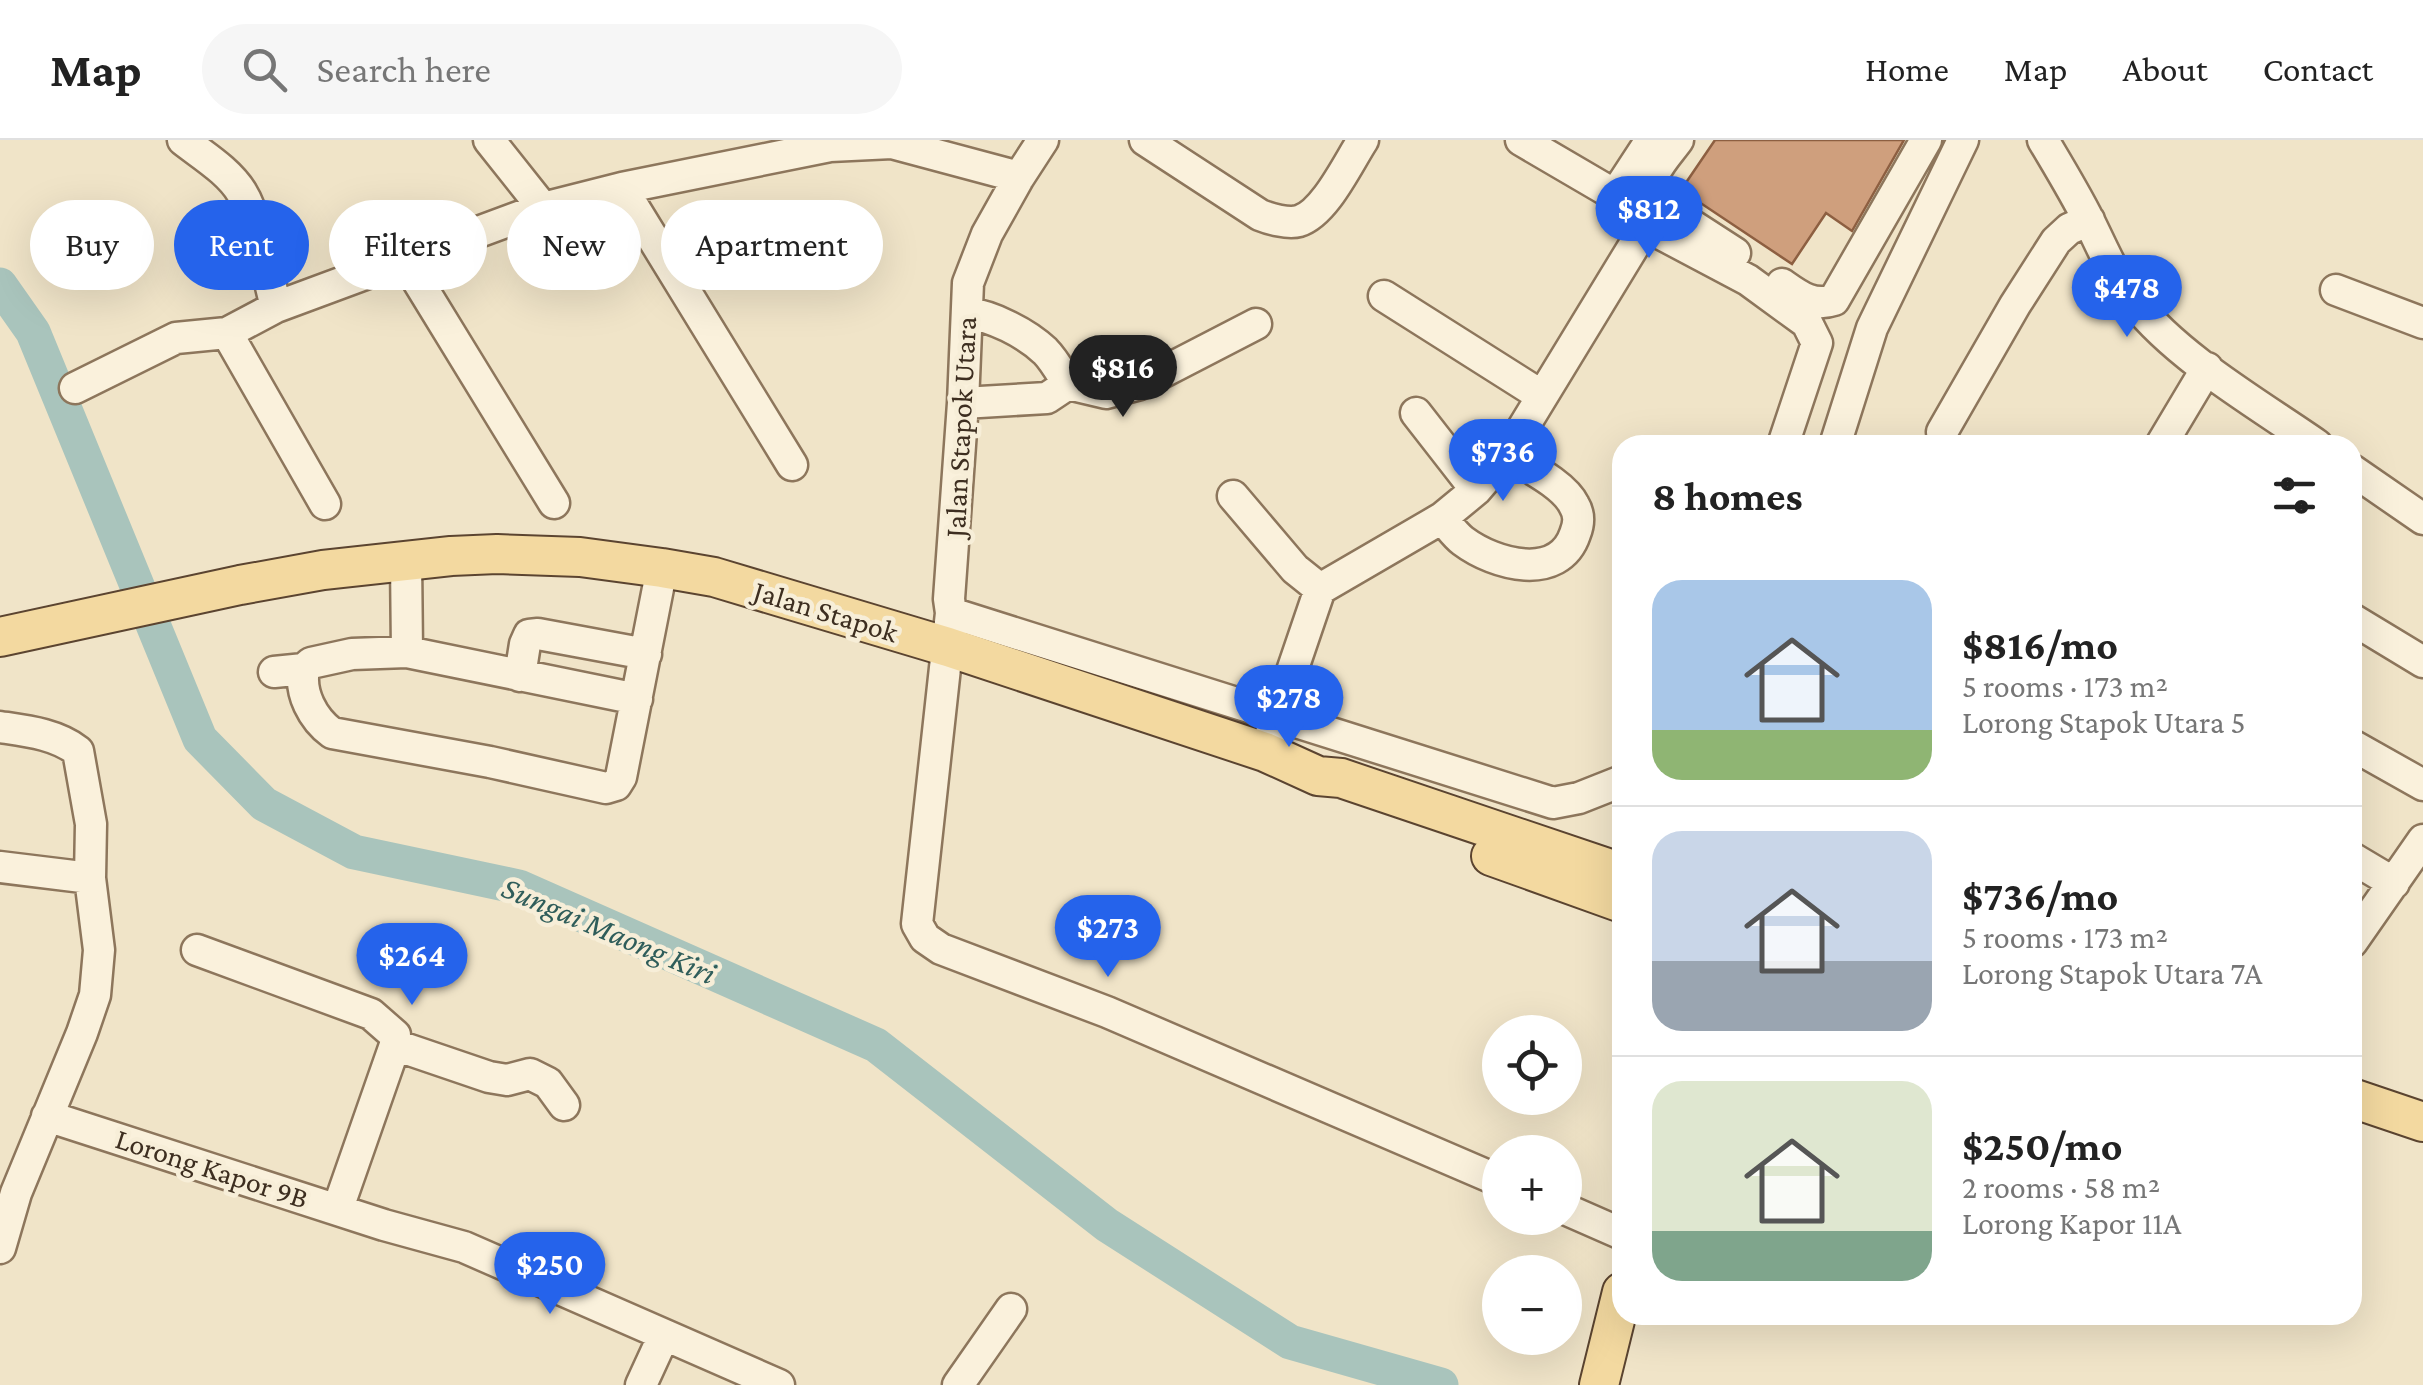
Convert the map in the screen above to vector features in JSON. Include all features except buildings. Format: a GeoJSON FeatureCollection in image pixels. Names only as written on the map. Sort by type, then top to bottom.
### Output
{"type":"FeatureCollection","features":[{"type":"Feature","properties":{"kind":"main road","name":"Jalan Stapok"},"geometry":{"type":"LineString","coordinates":[[0,637],[240,584],[406,560],[496,554],[580,557],[662,568],[950,630],[1265,752],[1318,776],[1336,793],[1411,828],[1612,893]]}},
{"type":"Feature","properties":{"kind":"main road"},"geometry":{"type":"LineString","coordinates":[[2362,1101],[2423,1122]]}},
{"type":"Feature","properties":{"kind":"main road"},"geometry":{"type":"LineString","coordinates":[[1599,1385],[1615,1325]]}},
{"type":"Feature","properties":{"kind":"street"},"geometry":{"type":"LineString","coordinates":[[183,140],[242,192],[276,307]]}},
{"type":"Feature","properties":{"kind":"street"},"geometry":{"type":"LineString","coordinates":[[489,140],[538,200]]}},
{"type":"Feature","properties":{"kind":"street","name":"Jalan Stapok Utara"},"geometry":{"type":"LineString","coordinates":[[1042,140],[987,234],[968,284],[950,630],[918,924],[925,938],[941,949],[1107,1012],[1482,1174]]}},
{"type":"Feature","properties":{"kind":"street"},"geometry":{"type":"LineString","coordinates":[[1145,140],[1260,215],[1298,222],[1320,208],[1362,140]]}},
{"type":"Feature","properties":{"kind":"street"},"geometry":{"type":"LineString","coordinates":[[1521,140],[1614,195],[1646,226],[1748,280],[1807,323],[1817,343],[1786,435]]}},
{"type":"Feature","properties":{"kind":"street"},"geometry":{"type":"LineString","coordinates":[[1614,195],[1651,140]]}},
{"type":"Feature","properties":{"kind":"street"},"geometry":{"type":"LineString","coordinates":[[1678,140],[1651,178],[1653,200],[1807,300],[1821,304],[1834,300],[1926,140]]}},
{"type":"Feature","properties":{"kind":"street"},"geometry":{"type":"LineString","coordinates":[[1837,435],[1872,328],[1963,140]]}},
{"type":"Feature","properties":{"kind":"street"},"geometry":{"type":"LineString","coordinates":[[2043,140],[2089,220],[2109,266],[2133,302],[2157,328],[2206,368],[2303,435]]}},
{"type":"Feature","properties":{"kind":"street"},"geometry":{"type":"LineString","coordinates":[[575,200],[765,150],[830,146],[892,143],[1019,176]]}},
{"type":"Feature","properties":{"kind":"street"},"geometry":{"type":"LineString","coordinates":[[622,188],[792,464]]}},
{"type":"Feature","properties":{"kind":"street"},"geometry":{"type":"LineString","coordinates":[[1942,432],[2014,305],[2056,241],[2089,220]]}},
{"type":"Feature","properties":{"kind":"street"},"geometry":{"type":"LineString","coordinates":[[1265,752],[1320,589],[1442,518],[1476,490],[1507,454],[1646,226]]}},
{"type":"Feature","properties":{"kind":"street"},"geometry":{"type":"LineString","coordinates":[[75,388],[176,338],[227,332],[276,307],[329,288]]}},
{"type":"Feature","properties":{"kind":"street"},"geometry":{"type":"LineString","coordinates":[[423,290],[554,502]]}},
{"type":"Feature","properties":{"kind":"street"},"geometry":{"type":"LineString","coordinates":[[2336,290],[2423,324]]}},
{"type":"Feature","properties":{"kind":"street"},"geometry":{"type":"LineString","coordinates":[[1384,296],[1542,396]]}},
{"type":"Feature","properties":{"kind":"street"},"geometry":{"type":"LineString","coordinates":[[967,312],[984,314],[1045,351],[1068,384],[1106,393],[1140,384],[1256,324]]}},
{"type":"Feature","properties":{"kind":"street"},"geometry":{"type":"LineString","coordinates":[[227,332],[324,504]]}},
{"type":"Feature","properties":{"kind":"street"},"geometry":{"type":"LineString","coordinates":[[2167,435],[2206,368]]}},
{"type":"Feature","properties":{"kind":"street"},"geometry":{"type":"LineString","coordinates":[[963,402],[1047,398],[1068,384]]}},
{"type":"Feature","properties":{"kind":"street"},"geometry":{"type":"LineString","coordinates":[[1416,413],[1476,490]]}},
{"type":"Feature","properties":{"kind":"street"},"geometry":{"type":"LineString","coordinates":[[1442,518],[1459,539],[1472,547],[1522,566],[1554,561],[1571,546],[1580,522],[1574,503],[1560,488],[1507,454]]}},
{"type":"Feature","properties":{"kind":"street"},"geometry":{"type":"LineString","coordinates":[[2362,477],[2423,519]]}},
{"type":"Feature","properties":{"kind":"street"},"geometry":{"type":"LineString","coordinates":[[1233,496],[1295,569],[1320,589]]}},
{"type":"Feature","properties":{"kind":"street"},"geometry":{"type":"LineString","coordinates":[[406,560],[407,652]]}},
{"type":"Feature","properties":{"kind":"street"},"geometry":{"type":"LineString","coordinates":[[637,699],[407,652],[352,654],[289,671],[302,682],[320,724],[332,733],[606,788],[616,785],[621,777],[637,699],[646,654],[662,568]]}},
{"type":"Feature","properties":{"kind":"street"},"geometry":{"type":"LineString","coordinates":[[2362,625],[2423,662]]}},
{"type":"Feature","properties":{"kind":"street"},"geometry":{"type":"LineString","coordinates":[[950,630],[1277,714],[1554,803],[1612,785]]}},
{"type":"Feature","properties":{"kind":"street"},"geometry":{"type":"LineString","coordinates":[[520,676],[529,635],[646,654]]}},
{"type":"Feature","properties":{"kind":"street"},"geometry":{"type":"LineString","coordinates":[[0,727],[34,732],[69,744],[78,752],[91,824],[90,878],[98,950],[94,995],[82,1033],[16,1193],[0,1248]]}},
{"type":"Feature","properties":{"kind":"street"},"geometry":{"type":"LineString","coordinates":[[2362,750],[2423,784]]}},
{"type":"Feature","properties":{"kind":"street"},"geometry":{"type":"LineString","coordinates":[[2362,928],[2423,840]]}},
{"type":"Feature","properties":{"kind":"street"},"geometry":{"type":"LineString","coordinates":[[2362,864],[2394,883]]}},
{"type":"Feature","properties":{"kind":"street"},"geometry":{"type":"LineString","coordinates":[[0,867],[90,878]]}},
{"type":"Feature","properties":{"kind":"street"},"geometry":{"type":"LineString","coordinates":[[198,950],[372,1014],[395,1035],[395,1045],[489,1077],[508,1080],[530,1074],[548,1084],[564,1105]]}},
{"type":"Feature","properties":{"kind":"street","name":"Lorong Kapor 9B"},"geometry":{"type":"LineString","coordinates":[[47,1116],[338,1208],[395,1045]]}},
{"type":"Feature","properties":{"kind":"street"},"geometry":{"type":"LineString","coordinates":[[338,1208],[464,1247],[779,1385]]}},
{"type":"Feature","properties":{"kind":"street"},"geometry":{"type":"LineString","coordinates":[[1582,1217],[1612,1230]]}},
{"type":"Feature","properties":{"kind":"street"},"geometry":{"type":"LineString","coordinates":[[958,1385],[1011,1309]]}},
{"type":"Feature","properties":{"kind":"street"},"geometry":{"type":"LineString","coordinates":[[641,1385],[664,1334]]}},
{"type":"Feature","properties":{"kind":"waterway","name":"Sungai Maong Kiri"},"geometry":{"type":"LineString","coordinates":[[0,285],[33,332],[200,739],[264,804],[354,852],[519,887],[876,1045],[1107,1225],[1290,1342],[1441,1385]]}}]}
